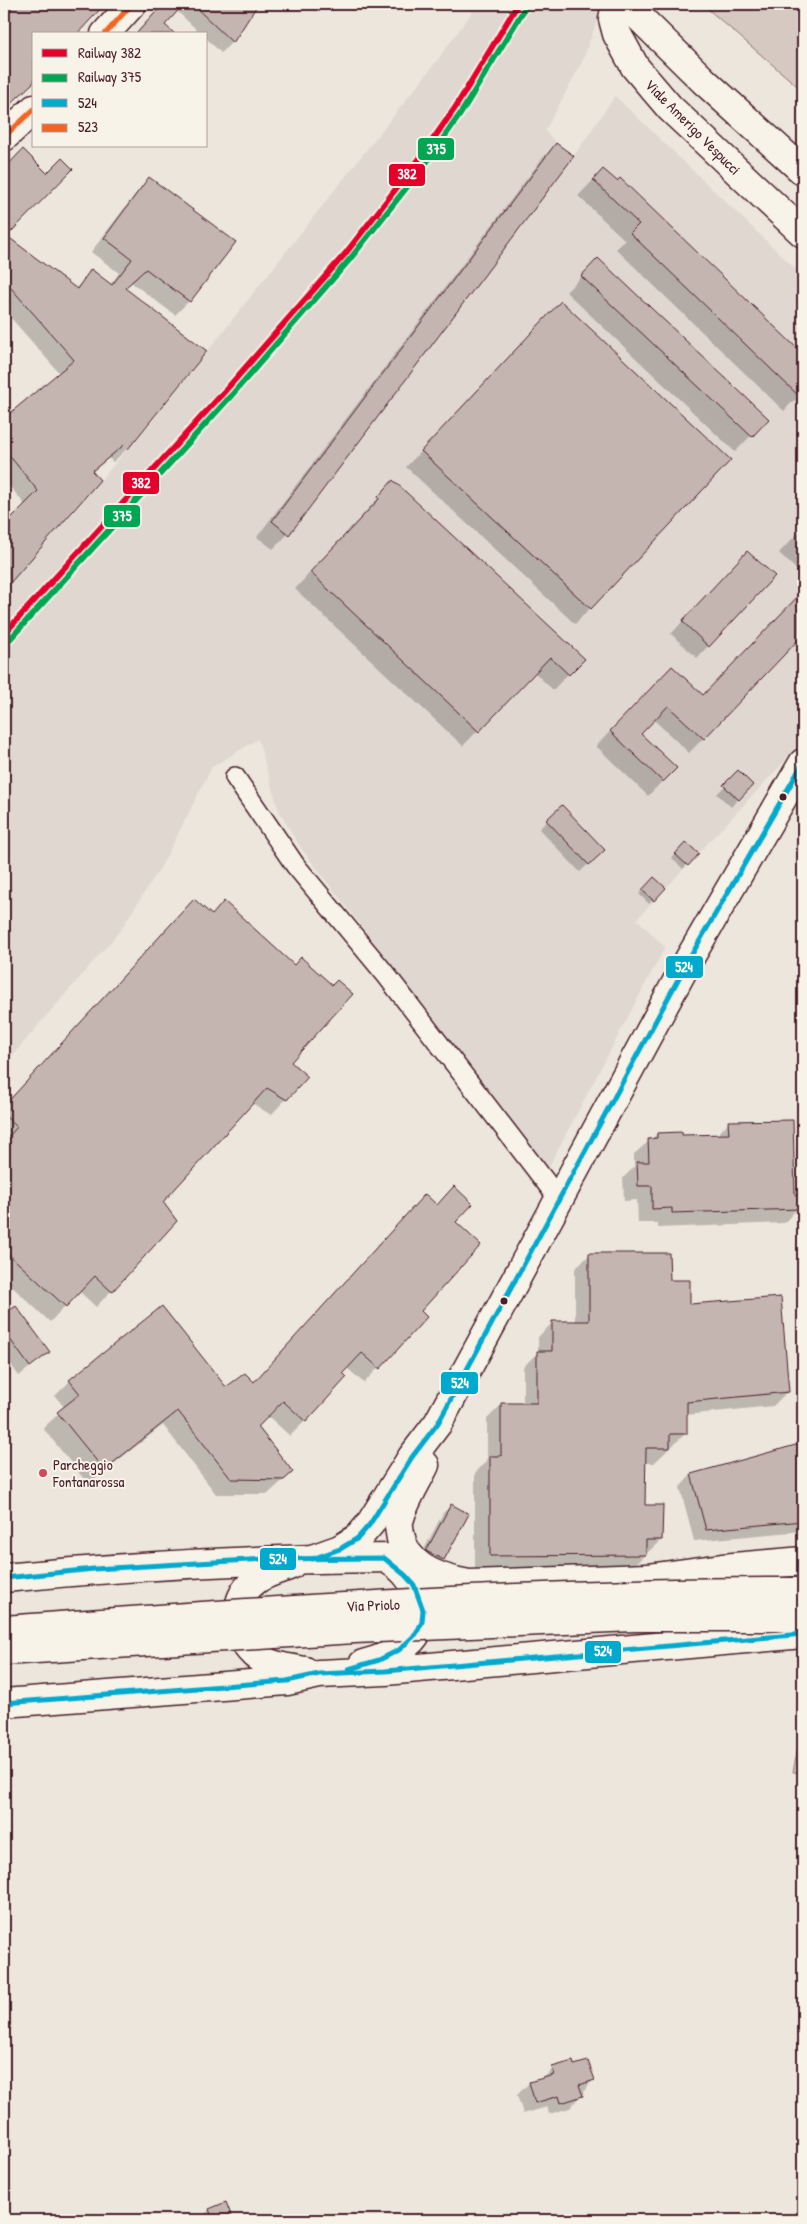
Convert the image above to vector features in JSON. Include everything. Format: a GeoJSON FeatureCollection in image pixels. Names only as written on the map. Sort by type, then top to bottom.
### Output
{"type":"FeatureCollection","features":[{"type":"Feature","properties":{"kind":"street"},"geometry":{"type":"LineString","coordinates":[[107,32],[132,4]]}},
{"type":"Feature","properties":{"kind":"street","name":"Viale Amerigo Vespucci"},"geometry":{"type":"LineString","coordinates":[[616,4],[614,19],[616,34],[635,67],[670,108],[803,233]]}},
{"type":"Feature","properties":{"kind":"street"},"geometry":{"type":"LineString","coordinates":[[631,4],[638,16],[704,81],[803,172]]}},
{"type":"Feature","properties":{"kind":"street"},"geometry":{"type":"LineString","coordinates":[[670,108],[670,97],[674,87],[683,80],[694,78],[704,81]]}},
{"type":"Feature","properties":{"kind":"street"},"geometry":{"type":"LineString","coordinates":[[4,137],[32,111]]}},
{"type":"Feature","properties":{"kind":"street"},"geometry":{"type":"LineString","coordinates":[[803,763],[688,961],[558,1198],[438,1424],[412,1457],[370,1524],[358,1538],[340,1549],[258,1578],[248,1587],[238,1607],[238,1624],[243,1639],[254,1654],[267,1662],[326,1673],[385,1671],[803,1634]]}},
{"type":"Feature","properties":{"kind":"street"},"geometry":{"type":"LineString","coordinates":[[235,777],[295,865],[387,976],[558,1198]]}},
{"type":"Feature","properties":{"kind":"street"},"geometry":{"type":"LineString","coordinates":[[398,1561],[406,1552],[401,1539],[399,1518],[425,1466],[438,1424]]}},
{"type":"Feature","properties":{"kind":"street"},"geometry":{"type":"LineString","coordinates":[[4,1578],[266,1559],[308,1559],[398,1561],[439,1577],[469,1584],[648,1578],[722,1568],[803,1561]]}},
{"type":"Feature","properties":{"kind":"street"},"geometry":{"type":"LineString","coordinates":[[4,1704],[287,1681],[388,1657],[407,1644],[419,1630],[422,1613],[420,1596],[413,1582],[398,1561]]}},
{"type":"Feature","properties":{"kind":"street","name":"Via Priolo"},"geometry":{"type":"LineString","coordinates":[[4,1630],[344,1606],[604,1595],[803,1592]]}},
{"type":"Feature","properties":{"kind":"street","name":"Via Priolo"},"geometry":{"type":"LineString","coordinates":[[4,1652],[354,1629],[634,1618],[803,1617]]}},
{"type":"Feature","properties":{"kind":"shaded area"},"geometry":{"type":"Polygon","coordinates":[[[478,4],[603,4],[582,62],[545,131],[556,143],[272,521],[290,534],[574,156],[615,96],[803,276],[803,737],[797,748],[637,919],[665,947],[548,1168],[301,848],[279,811],[258,739],[212,767],[162,865],[119,932],[4,1065],[4,590],[149,425],[433,66],[478,4]]]}},
{"type":"Feature","properties":{"kind":"shaded area"},"geometry":{"type":"Polygon","coordinates":[[[702,4],[803,4],[803,91],[702,4]]]}},
{"type":"Feature","properties":{"kind":"shaded area"},"geometry":{"type":"Polygon","coordinates":[[[803,1725],[803,1772],[793,1772],[802,1728],[803,1725]]]}},
{"type":"Feature","properties":{"kind":"building"},"geometry":{"type":"Polygon","coordinates":[[[15,4],[105,4],[79,32],[32,32],[32,84],[4,110],[4,18],[15,4]]]}},
{"type":"Feature","properties":{"kind":"building"},"geometry":{"type":"Polygon","coordinates":[[[163,4],[184,4],[165,25],[173,32],[138,32],[163,4]]]}},
{"type":"Feature","properties":{"kind":"building"},"geometry":{"type":"Polygon","coordinates":[[[192,4],[258,4],[233,43],[192,4]]]}},
{"type":"Feature","properties":{"kind":"building"},"geometry":{"type":"Polygon","coordinates":[[[556,143],[574,156],[289,535],[272,521],[556,143]]]}},
{"type":"Feature","properties":{"kind":"building"},"geometry":{"type":"Polygon","coordinates":[[[23,149],[47,173],[62,158],[73,169],[7,236],[77,289],[91,269],[112,285],[132,259],[104,238],[149,177],[236,242],[190,302],[146,269],[125,288],[207,351],[128,449],[124,445],[92,471],[100,480],[4,590],[4,525],[38,491],[4,449],[4,418],[74,360],[4,280],[4,169],[23,149]]]}},
{"type":"Feature","properties":{"kind":"building"},"geometry":{"type":"Polygon","coordinates":[[[603,169],[617,181],[620,178],[803,354],[803,400],[630,233],[639,224],[593,180],[603,169]]]}},
{"type":"Feature","properties":{"kind":"building"},"geometry":{"type":"Polygon","coordinates":[[[598,258],[769,419],[752,437],[581,276],[598,258]]]}},
{"type":"Feature","properties":{"kind":"building"},"geometry":{"type":"Polygon","coordinates":[[[561,301],[731,460],[591,609],[421,451],[561,301]]]}},
{"type":"Feature","properties":{"kind":"building"},"geometry":{"type":"Polygon","coordinates":[[[393,480],[585,659],[569,675],[550,657],[479,732],[310,572],[379,499],[378,497],[393,480]]]}},
{"type":"Feature","properties":{"kind":"building"},"geometry":{"type":"Polygon","coordinates":[[[747,551],[775,576],[709,647],[682,621],[747,551]]]}},
{"type":"Feature","properties":{"kind":"building"},"geometry":{"type":"Polygon","coordinates":[[[803,591],[803,635],[704,739],[668,706],[641,734],[677,768],[663,782],[610,731],[672,666],[703,695],[803,591]]]}},
{"type":"Feature","properties":{"kind":"building"},"geometry":{"type":"Polygon","coordinates":[[[738,770],[753,785],[739,800],[723,785],[738,770]]]}},
{"type":"Feature","properties":{"kind":"building"},"geometry":{"type":"Polygon","coordinates":[[[562,805],[605,850],[589,865],[546,820],[562,805]]]}},
{"type":"Feature","properties":{"kind":"building"},"geometry":{"type":"Polygon","coordinates":[[[686,842],[699,854],[688,866],[675,854],[686,842]]]}},
{"type":"Feature","properties":{"kind":"building"},"geometry":{"type":"Polygon","coordinates":[[[654,877],[666,888],[654,901],[642,890],[654,877]]]}},
{"type":"Feature","properties":{"kind":"building"},"geometry":{"type":"Polygon","coordinates":[[[194,899],[212,915],[224,901],[294,965],[301,957],[332,985],[337,980],[353,994],[291,1062],[308,1077],[287,1100],[267,1088],[163,1202],[177,1221],[112,1292],[95,1276],[66,1307],[4,1250],[4,1142],[17,1127],[4,1115],[4,1106],[194,899]]]}},
{"type":"Feature","properties":{"kind":"building"},"geometry":{"type":"Polygon","coordinates":[[[793,1120],[795,1195],[799,1195],[800,1209],[672,1213],[672,1208],[652,1209],[652,1186],[638,1186],[637,1162],[649,1162],[648,1139],[657,1138],[657,1133],[682,1132],[682,1135],[729,1134],[728,1121],[793,1120]]]}},
{"type":"Feature","properties":{"kind":"building"},"geometry":{"type":"Polygon","coordinates":[[[454,1186],[473,1204],[456,1222],[481,1245],[421,1311],[427,1317],[380,1369],[362,1353],[343,1373],[347,1377],[306,1422],[283,1401],[258,1427],[293,1472],[284,1480],[231,1479],[178,1411],[104,1470],[57,1412],[80,1394],[69,1380],[162,1306],[226,1387],[245,1373],[254,1382],[425,1194],[437,1205],[454,1186]]]}},
{"type":"Feature","properties":{"kind":"building"},"geometry":{"type":"Polygon","coordinates":[[[589,1253],[669,1253],[670,1280],[690,1280],[690,1304],[781,1297],[789,1392],[687,1402],[687,1434],[670,1434],[670,1448],[646,1448],[645,1505],[663,1505],[662,1540],[646,1540],[646,1555],[490,1556],[490,1456],[501,1456],[501,1403],[537,1403],[537,1351],[552,1351],[552,1321],[589,1321],[589,1253]]]}},
{"type":"Feature","properties":{"kind":"building"},"geometry":{"type":"Polygon","coordinates":[[[16,1306],[50,1352],[30,1367],[4,1331],[4,1314],[16,1306]]]}},
{"type":"Feature","properties":{"kind":"building"},"geometry":{"type":"Polygon","coordinates":[[[803,1443],[803,1521],[706,1530],[691,1474],[803,1443]]]}},
{"type":"Feature","properties":{"kind":"building"},"geometry":{"type":"Polygon","coordinates":[[[451,1504],[469,1514],[444,1560],[426,1551],[451,1504]]]}},
{"type":"Feature","properties":{"kind":"building"},"geometry":{"type":"Polygon","coordinates":[[[573,2061],[574,2065],[588,2061],[595,2080],[579,2085],[583,2096],[561,2103],[559,2096],[535,2103],[529,2082],[554,2075],[552,2067],[573,2061]]]}},
{"type":"Feature","properties":{"kind":"building"},"geometry":{"type":"Polygon","coordinates":[[[226,2202],[233,2220],[213,2220],[209,2209],[226,2202]]]}},
{"type":"Feature","properties":{"kind":"rail line","name":"382"},"geometry":{"type":"LineString","coordinates":[[4,634],[224,392],[345,254],[420,158],[455,108],[518,4]]}},
{"type":"Feature","properties":{"kind":"rail line","name":"375"},"geometry":{"type":"LineString","coordinates":[[10,639],[230,397],[350,259],[426,163],[461,113],[525,8]]}},
{"type":"Feature","properties":{"kind":"transit line","name":"523"},"geometry":{"type":"LineString","coordinates":[[107,32],[132,4]]}},
{"type":"Feature","properties":{"kind":"transit line","name":"523"},"geometry":{"type":"LineString","coordinates":[[4,137],[32,111]]}},
{"type":"Feature","properties":{"kind":"transit line","name":"524"},"geometry":{"type":"LineString","coordinates":[[312,1559],[340,1549],[358,1538],[370,1524],[412,1457],[438,1423],[688,961],[803,763]]}},
{"type":"Feature","properties":{"kind":"transit line","name":"524"},"geometry":{"type":"LineString","coordinates":[[4,1578],[94,1569],[266,1559],[384,1558],[414,1585],[423,1610],[422,1622],[416,1634],[399,1650],[379,1660],[349,1669]]}},
{"type":"Feature","properties":{"kind":"transit line","name":"524"},"geometry":{"type":"LineString","coordinates":[[4,1703],[287,1681],[319,1674],[385,1671],[803,1634]]}},
{"type":"Feature","properties":{"kind":"place","name":"Parcheggio Fontanarossa"},"geometry":{"type":"Point","coordinates":[43,1473]}}]}
